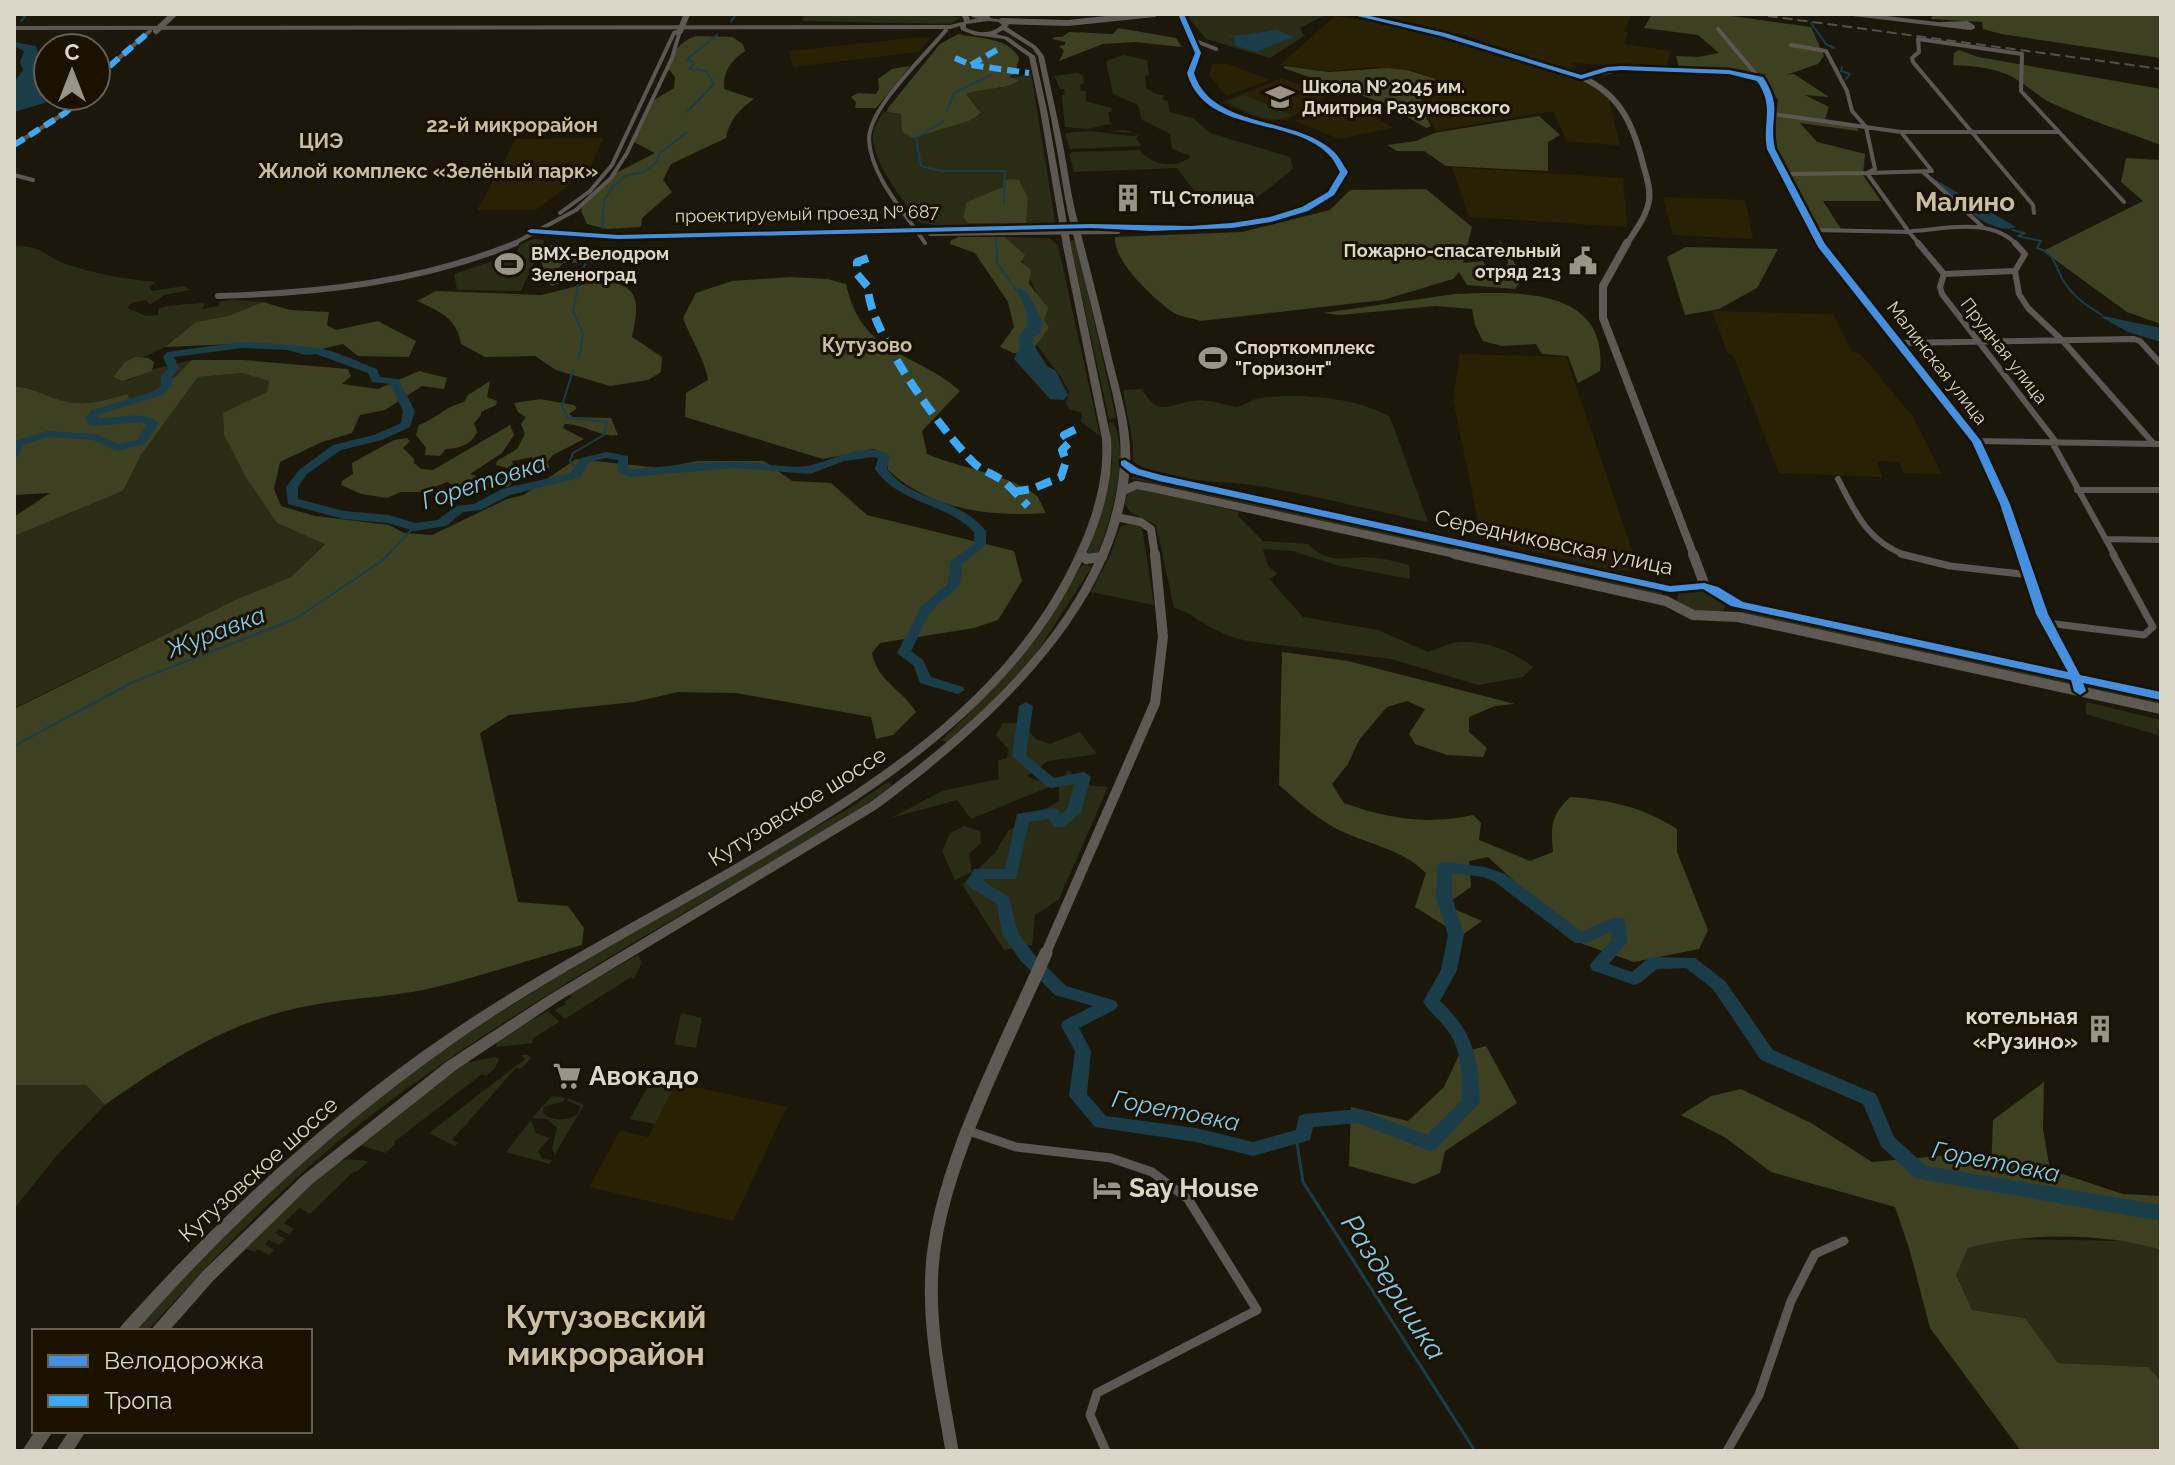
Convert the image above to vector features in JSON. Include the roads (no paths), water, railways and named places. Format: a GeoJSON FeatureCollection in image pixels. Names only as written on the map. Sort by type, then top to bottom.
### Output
{"type":"FeatureCollection","features":[{"type":"Feature","properties":{"kind":"main road"},"geometry":{"type":"LineString","coordinates":[[739,29],[950,27],[967,18],[987,18],[1004,26]]}},
{"type":"Feature","properties":{"kind":"main road"},"geometry":{"type":"LineString","coordinates":[[967,18],[962,28],[971,33]]}},
{"type":"Feature","properties":{"kind":"main road"},"geometry":{"type":"LineString","coordinates":[[14,30],[739,29],[946,30],[988,34],[1004,26]]}},
{"type":"Feature","properties":{"kind":"main road","name":"Кутузовское шоссе"},"geometry":{"type":"LineString","coordinates":[[161,1329],[208,1276],[307,1180],[451,1066],[554,998],[873,806],[976,725],[1018,682],[1058,629],[1102,557],[1116,517],[1123,491],[1125,463],[1122,422],[1077,231],[1041,56],[1034,47],[1004,26]]}},
{"type":"Feature","properties":{"kind":"main road","name":"Кутузовское шоссе"},"geometry":{"type":"LineString","coordinates":[[128,1329],[205,1245],[282,1172],[424,1057],[536,984],[781,843],[904,765],[964,713],[1036,630],[1082,554],[1106,470],[1105,422],[1064,232],[1032,56],[1006,38],[988,34]]}},
{"type":"Feature","properties":{"kind":"main road"},"geometry":{"type":"LineString","coordinates":[[1105,422],[1122,422]]}},
{"type":"Feature","properties":{"kind":"main road"},"geometry":{"type":"LineString","coordinates":[[30,1451],[44,1433]]}},
{"type":"Feature","properties":{"kind":"main road"},"geometry":{"type":"LineString","coordinates":[[64,1451],[77,1433]]}},
{"type":"Feature","properties":{"kind":"street"},"geometry":{"type":"LineString","coordinates":[[112,65],[174,14]]}},
{"type":"Feature","properties":{"kind":"street"},"geometry":{"type":"LineString","coordinates":[[680,29],[687,14]]}},
{"type":"Feature","properties":{"kind":"street"},"geometry":{"type":"LineString","coordinates":[[1004,26],[1154,14]]}},
{"type":"Feature","properties":{"kind":"street"},"geometry":{"type":"LineString","coordinates":[[1181,14],[1191,38],[1198,53],[1216,49],[1191,38]]}},
{"type":"Feature","properties":{"kind":"street"},"geometry":{"type":"LineString","coordinates":[[1352,14],[1453,36],[1581,77],[1606,90],[1626,110],[1650,189],[1650,201],[1645,214],[1619,252],[1603,286],[1603,318],[1705,586],[1728,601],[2161,696]]}},
{"type":"Feature","properties":{"kind":"street"},"geometry":{"type":"LineString","coordinates":[[1853,14],[1941,24],[1967,23],[1973,25],[1970,28]]}},
{"type":"Feature","properties":{"kind":"street","name":"проектируемый проезд № 687"},"geometry":{"type":"LineString","coordinates":[[540,231],[588,200],[617,169],[655,92],[680,29]]}},
{"type":"Feature","properties":{"kind":"street","name":"проектируемый проезд № 687"},"geometry":{"type":"LineString","coordinates":[[680,29],[674,33],[610,169],[573,205],[531,232],[454,264],[385,281],[313,292],[218,296],[221,292],[298,290],[384,278],[460,259],[531,232],[540,231],[618,237],[917,232]]}},
{"type":"Feature","properties":{"kind":"street"},"geometry":{"type":"LineString","coordinates":[[1718,29],[1760,79]]}},
{"type":"Feature","properties":{"kind":"street"},"geometry":{"type":"LineString","coordinates":[[925,243],[874,158],[868,138],[870,127],[880,111],[946,30]]}},
{"type":"Feature","properties":{"kind":"street"},"geometry":{"type":"LineString","coordinates":[[2034,213],[2033,205],[1913,62],[1912,58],[1919,52],[1920,41],[2022,54],[2021,91],[2124,202]]}},
{"type":"Feature","properties":{"kind":"street"},"geometry":{"type":"LineString","coordinates":[[1791,45],[1826,51],[1847,91],[1852,111],[1866,127],[1875,169],[1867,173]]}},
{"type":"Feature","properties":{"kind":"street","name":"проектируемый проезд № 687"},"geometry":{"type":"LineString","coordinates":[[531,232],[622,239],[818,233],[1144,231],[1235,225],[1285,215],[1326,200],[1344,172],[1337,157],[1301,135],[1233,115],[1204,96],[1191,78],[1191,69],[1198,53]]}},
{"type":"Feature","properties":{"kind":"street"},"geometry":{"type":"LineString","coordinates":[[1581,77],[1612,68],[1750,75],[1760,79]]}},
{"type":"Feature","properties":{"kind":"street","name":"Малинская улица"},"geometry":{"type":"LineString","coordinates":[[1760,79],[1773,101],[1768,138],[1821,245],[1976,441],[1990,465],[2046,623],[2077,678],[2080,691]]}},
{"type":"Feature","properties":{"kind":"street"},"geometry":{"type":"LineString","coordinates":[[14,145],[66,112]]}},
{"type":"Feature","properties":{"kind":"street"},"geometry":{"type":"LineString","coordinates":[[1772,114],[1901,132],[2059,132]]}},
{"type":"Feature","properties":{"kind":"street"},"geometry":{"type":"LineString","coordinates":[[1784,174],[1932,171],[1901,132]]}},
{"type":"Feature","properties":{"kind":"street"},"geometry":{"type":"LineString","coordinates":[[1923,172],[1984,228]]}},
{"type":"Feature","properties":{"kind":"street"},"geometry":{"type":"LineString","coordinates":[[1867,173],[1944,274],[2015,271]]}},
{"type":"Feature","properties":{"kind":"street"},"geometry":{"type":"LineString","coordinates":[[14,175],[33,180]]}},
{"type":"Feature","properties":{"kind":"street"},"geometry":{"type":"LineString","coordinates":[[1814,230],[1910,232],[1984,228],[2004,233],[2025,254],[2015,271],[2019,294],[2028,308],[2062,340],[2158,444]]}},
{"type":"Feature","properties":{"kind":"street","name":"Прудная улица"},"geometry":{"type":"LineString","coordinates":[[1944,274],[1940,287],[1942,294],[2054,442],[2153,627],[2144,635],[2046,623]]}},
{"type":"Feature","properties":{"kind":"street"},"geometry":{"type":"LineString","coordinates":[[1899,343],[2140,341],[2161,364]]}},
{"type":"Feature","properties":{"kind":"street"},"geometry":{"type":"LineString","coordinates":[[1976,441],[2158,444]]}},
{"type":"Feature","properties":{"kind":"street","name":"Середниковская улица"},"geometry":{"type":"LineString","coordinates":[[1125,463],[1135,471],[1159,478],[1677,590],[1687,586],[1705,586]]}},
{"type":"Feature","properties":{"kind":"street"},"geometry":{"type":"LineString","coordinates":[[1838,479],[1866,528],[1878,543],[1889,550],[1934,562],[2030,575]]}},
{"type":"Feature","properties":{"kind":"street","name":"Середниковская улица"},"geometry":{"type":"LineString","coordinates":[[1123,491],[1131,486],[1141,486],[1675,604],[1693,615],[1712,617],[1724,614],[2161,709]]}},
{"type":"Feature","properties":{"kind":"street"},"geometry":{"type":"LineString","coordinates":[[2077,490],[2161,490]]}},
{"type":"Feature","properties":{"kind":"street"},"geometry":{"type":"LineString","coordinates":[[952,1451],[933,1318],[932,1265],[943,1213],[959,1154],[1155,703],[1162,671],[1163,628],[1151,529],[1141,522],[1116,517]]}},
{"type":"Feature","properties":{"kind":"street"},"geometry":{"type":"LineString","coordinates":[[2106,539],[2161,540]]}},
{"type":"Feature","properties":{"kind":"street"},"geometry":{"type":"LineString","coordinates":[[1082,554],[1086,559],[1102,557]]}},
{"type":"Feature","properties":{"kind":"street"},"geometry":{"type":"LineString","coordinates":[[1675,604],[1673,596],[1677,590]]}},
{"type":"Feature","properties":{"kind":"street"},"geometry":{"type":"LineString","coordinates":[[1724,614],[1728,610],[1728,601]]}},
{"type":"Feature","properties":{"kind":"street"},"geometry":{"type":"LineString","coordinates":[[969,1131],[1019,1148],[1121,1159],[1147,1168],[1176,1185],[1188,1199],[1257,1310],[1097,1393],[1089,1404],[1089,1420],[1106,1451]]}},
{"type":"Feature","properties":{"kind":"street"},"geometry":{"type":"LineString","coordinates":[[1727,1451],[1759,1395],[1791,1301],[1815,1254],[1844,1241]]}},
{"type":"Feature","properties":{"kind":"water"},"geometry":{"type":"Polygon","coordinates":[[[1277,30],[1293,37],[1255,52],[1234,45],[1235,37],[1225,37],[1277,30]]]}},
{"type":"Feature","properties":{"kind":"water"},"geometry":{"type":"Polygon","coordinates":[[[14,42],[32,45],[32,107],[14,112],[14,82],[23,70],[20,62],[24,51],[14,46],[14,42]]]}},
{"type":"Feature","properties":{"kind":"water"},"geometry":{"type":"Polygon","coordinates":[[[1931,177],[2016,227],[2006,229],[1983,221],[1959,204],[1931,177]]]}},
{"type":"Feature","properties":{"kind":"water"},"geometry":{"type":"Polygon","coordinates":[[[1016,290],[1027,292],[1043,322],[1040,334],[1032,342],[1047,366],[1056,371],[1068,395],[1064,400],[1050,399],[1014,359],[1020,347],[1018,337],[1027,326],[1026,310],[1016,290]]]}},
{"type":"Feature","properties":{"kind":"water"},"geometry":{"type":"Polygon","coordinates":[[[2103,316],[2161,328],[2161,342],[2128,332],[2103,316]]]}},
{"type":"Feature","properties":{"kind":"waterway"},"geometry":{"type":"LineString","coordinates":[[21,14],[25,17],[21,21]]}},
{"type":"Feature","properties":{"kind":"waterway"},"geometry":{"type":"LineString","coordinates":[[731,21],[737,14]]}},
{"type":"Feature","properties":{"kind":"waterway"},"geometry":{"type":"LineString","coordinates":[[1811,23],[1826,44],[1834,48]]}},
{"type":"Feature","properties":{"kind":"waterway"},"geometry":{"type":"LineString","coordinates":[[687,112],[714,84],[706,71],[690,69],[694,63],[687,59],[717,35]]}},
{"type":"Feature","properties":{"kind":"waterway"},"geometry":{"type":"LineString","coordinates":[[1842,67],[1841,71],[1850,74],[1846,79]]}},
{"type":"Feature","properties":{"kind":"waterway"},"geometry":{"type":"LineString","coordinates":[[947,111],[954,93],[991,75]]}},
{"type":"Feature","properties":{"kind":"waterway"},"geometry":{"type":"LineString","coordinates":[[944,121],[916,138],[921,166],[941,171],[1005,171],[1004,204]]}},
{"type":"Feature","properties":{"kind":"waterway"},"geometry":{"type":"LineString","coordinates":[[602,228],[604,202],[610,190],[625,176],[644,172],[656,163],[660,153],[686,133]]}},
{"type":"Feature","properties":{"kind":"waterway"},"geometry":{"type":"LineString","coordinates":[[2012,230],[2025,233],[2018,236],[2041,241],[2037,248],[2053,259],[2071,291],[2102,315]]}},
{"type":"Feature","properties":{"kind":"waterway"},"geometry":{"type":"LineString","coordinates":[[996,238],[997,263],[1016,290]]}},
{"type":"Feature","properties":{"kind":"waterway"},"geometry":{"type":"LineString","coordinates":[[579,358],[583,333],[573,311],[580,275],[591,252]]}},
{"type":"Feature","properties":{"kind":"waterway","name":"Горетовка"},"geometry":{"type":"LineString","coordinates":[[14,454],[18,443],[47,434],[96,437],[117,448],[141,442],[153,423],[143,418],[93,423],[91,418],[96,412],[159,393],[167,386],[166,377],[174,368],[168,357],[171,354],[242,345],[317,351],[373,371],[376,380],[394,381],[409,411],[406,425],[378,438],[337,447],[303,472],[292,487],[292,501],[343,515],[389,519],[414,527],[442,523],[460,509],[477,507],[506,492],[575,476],[585,460],[606,455],[624,458],[622,470],[630,473],[734,465],[810,470],[842,458],[874,453],[884,456],[881,469],[895,485],[956,511],[980,531],[980,545],[955,564],[953,587],[927,608],[904,653],[918,663],[925,680],[958,690]]}},
{"type":"Feature","properties":{"kind":"waterway"},"geometry":{"type":"LineString","coordinates":[[573,370],[562,406],[568,418],[607,422],[604,435],[573,453],[570,461],[577,469]]}},
{"type":"Feature","properties":{"kind":"waterway","name":"Журавка"},"geometry":{"type":"LineString","coordinates":[[14,746],[133,682],[295,619],[383,560],[414,527]]}},
{"type":"Feature","properties":{"kind":"waterway","name":"Горетовка"},"geometry":{"type":"LineString","coordinates":[[1026,706],[1019,756],[1051,783],[1084,777],[1074,812],[1059,823],[1053,813],[1022,818],[1011,875],[979,873],[974,883],[1004,901],[1010,934],[1027,957],[1061,991],[1110,1005],[1069,1026],[1083,1051],[1078,1096],[1101,1122],[1196,1135],[1253,1149],[1304,1135],[1305,1121],[1359,1116],[1430,1144],[1471,1102],[1465,1046],[1453,1025],[1431,1002],[1449,970],[1456,935],[1444,897],[1445,867],[1485,872],[1500,878],[1581,939],[1618,922],[1620,941],[1598,966],[1634,979],[1653,963],[1689,962],[1719,985],[1767,1055],[1870,1099],[1887,1141],[1921,1173],[2161,1213]]}},
{"type":"Feature","properties":{"kind":"waterway","name":"Раздеришка"},"geometry":{"type":"LineString","coordinates":[[1296,1137],[1303,1182],[1475,1451]]}},
{"type":"Feature","properties":{"kind":"railway"},"geometry":{"type":"LineString","coordinates":[[1753,14],[2161,69]]}},
{"type":"Feature","properties":{"kind":"place","name":"Школа № 2045 им. Дмитрия Разумовского"},"geometry":{"type":"Point","coordinates":[1280,97]}},
{"type":"Feature","properties":{"kind":"place","name":"ТЦ Столица"},"geometry":{"type":"Point","coordinates":[1128,198]}},
{"type":"Feature","properties":{"kind":"place","name":"Пожарно-спасательный отряд 213"},"geometry":{"type":"Point","coordinates":[1583,261]}},
{"type":"Feature","properties":{"kind":"place","name":"BMX-Велодром Зеленоград"},"geometry":{"type":"Point","coordinates":[509,264]}},
{"type":"Feature","properties":{"kind":"place","name":"Спорткомплекс \"Горизонт\""},"geometry":{"type":"Point","coordinates":[1213,358]}},
{"type":"Feature","properties":{"kind":"place","name":"котельная «Рузино»"},"geometry":{"type":"Point","coordinates":[2100,1029]}},
{"type":"Feature","properties":{"kind":"place","name":"Авокадо"},"geometry":{"type":"Point","coordinates":[567,1076]}},
{"type":"Feature","properties":{"kind":"place","name":"Say House"},"geometry":{"type":"Point","coordinates":[1107,1188]}},
{"type":"Feature","properties":{"kind":"district","name":"22-й микрорайон"},"geometry":{"type":"Point","coordinates":[512,125]}},
{"type":"Feature","properties":{"kind":"district","name":"ЦИЭ"},"geometry":{"type":"Point","coordinates":[321,141]}},
{"type":"Feature","properties":{"kind":"district","name":"Жилой комплекс «Зелёный парк»"},"geometry":{"type":"Point","coordinates":[428,171]}},
{"type":"Feature","properties":{"kind":"district","name":"Малино"},"geometry":{"type":"Point","coordinates":[1965,202]}},
{"type":"Feature","properties":{"kind":"district","name":"Кутузово"},"geometry":{"type":"Point","coordinates":[867,345]}},
{"type":"Feature","properties":{"kind":"district","name":"Кутузовский микрорайон"},"geometry":{"type":"Point","coordinates":[606,1336]}}]}
